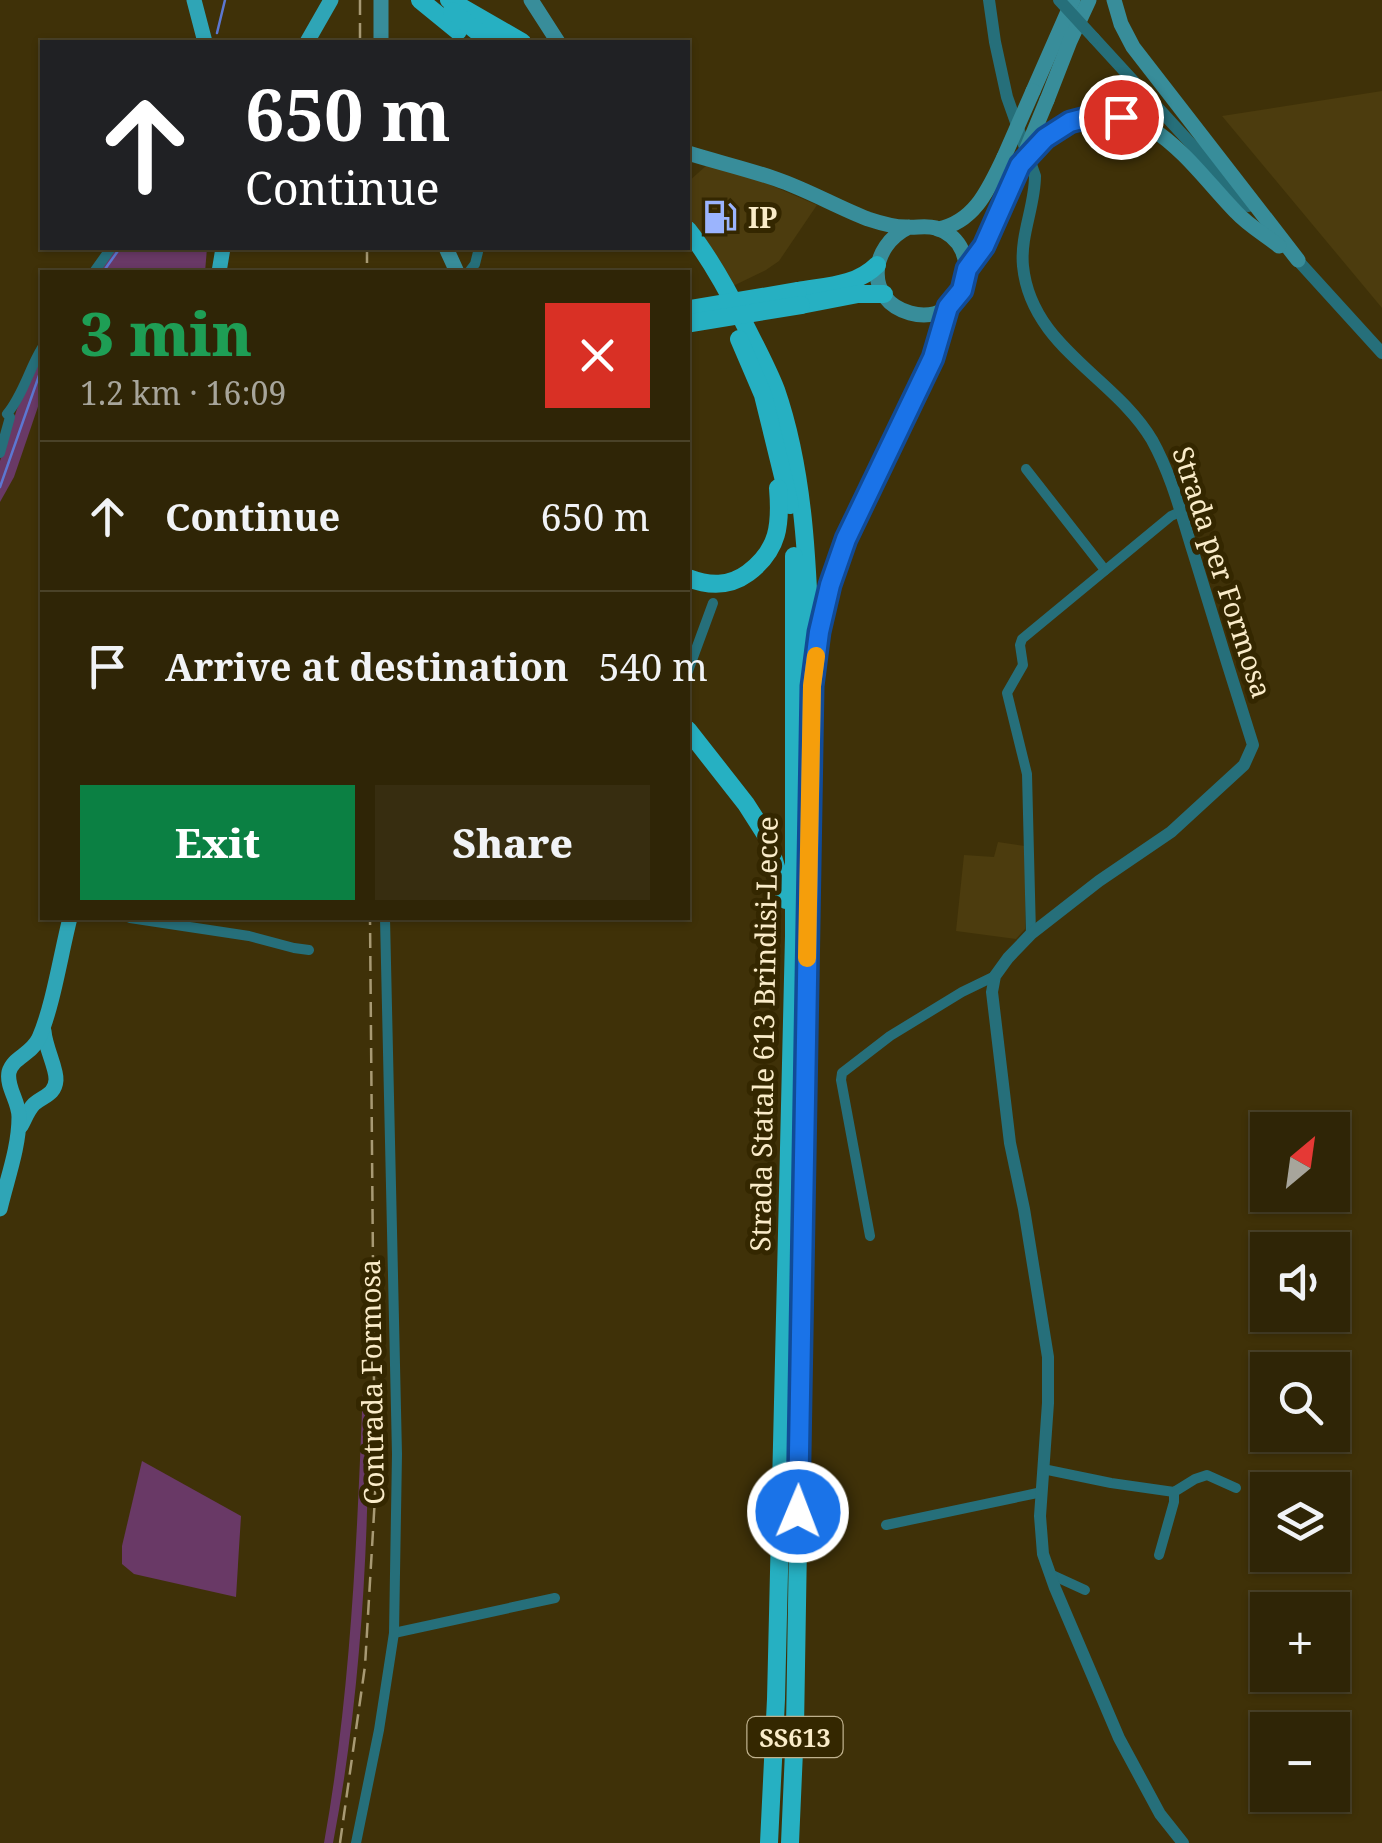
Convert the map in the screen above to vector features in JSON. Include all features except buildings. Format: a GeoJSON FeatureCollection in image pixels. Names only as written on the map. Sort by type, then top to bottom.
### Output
{"type":"FeatureCollection","features":[{"type":"Feature","properties":{"kind":"highway"},"geometry":{"type":"LineString","coordinates":[[450,0],[473,0]]}},
{"type":"Feature","properties":{"kind":"highway"},"geometry":{"type":"LineString","coordinates":[[450,0],[519,40]]}},
{"type":"Feature","properties":{"kind":"highway"},"geometry":{"type":"LineString","coordinates":[[426,1],[469,40]]}},
{"type":"Feature","properties":{"kind":"highway"},"geometry":{"type":"LineString","coordinates":[[426,1],[487,40]]}},
{"type":"Feature","properties":{"kind":"highway","name":"Strada Statale 613 Brindisi-Lecce"},"geometry":{"type":"LineString","coordinates":[[690,233],[724,284],[775,388],[799,494],[806,565],[812,686],[790,1843]]}},
{"type":"Feature","properties":{"kind":"highway","name":"Strada Statale 613 Brindisi-Lecce"},"geometry":{"type":"LineString","coordinates":[[688,250],[740,340],[763,395],[790,504],[795,563],[794,936],[776,1698],[769,1843]]}},
{"type":"Feature","properties":{"kind":"highway"},"geometry":{"type":"LineString","coordinates":[[799,298],[863,277],[877,265]]}},
{"type":"Feature","properties":{"kind":"highway"},"geometry":{"type":"LineString","coordinates":[[690,316],[799,298],[884,294]]}},
{"type":"Feature","properties":{"kind":"highway"},"geometry":{"type":"LineString","coordinates":[[812,686],[826,600],[846,539],[933,358],[948,307]]}},
{"type":"Feature","properties":{"kind":"highway"},"geometry":{"type":"LineString","coordinates":[[690,579],[706,585],[736,582],[761,564],[773,548],[780,515],[774,442]]}},
{"type":"Feature","properties":{"kind":"highway"},"geometry":{"type":"LineString","coordinates":[[690,733],[768,837],[794,936]]}},
{"type":"Feature","properties":{"kind":"main road"},"geometry":{"type":"LineString","coordinates":[[194,0],[202,39]]}},
{"type":"Feature","properties":{"kind":"main road"},"geometry":{"type":"LineString","coordinates":[[308,40],[331,0]]}},
{"type":"Feature","properties":{"kind":"main road"},"geometry":{"type":"LineString","coordinates":[[381,0],[381,40]]}},
{"type":"Feature","properties":{"kind":"main road"},"geometry":{"type":"LineString","coordinates":[[531,0],[557,40]]}},
{"type":"Feature","properties":{"kind":"main road"},"geometry":{"type":"LineString","coordinates":[[1073,0],[1040,95],[1020,165],[984,246],[967,269],[962,290],[948,307],[935,314],[920,316],[893,305],[878,276],[880,253],[887,242],[909,228],[953,226],[971,212],[994,179],[1004,157],[1040,95],[1070,41],[1090,0]]}},
{"type":"Feature","properties":{"kind":"main road"},"geometry":{"type":"LineString","coordinates":[[1114,0],[1133,47],[1298,260]]}},
{"type":"Feature","properties":{"kind":"main road"},"geometry":{"type":"LineString","coordinates":[[1020,165],[1045,138],[1070,122],[1097,115],[1121,117],[1147,126],[1179,148],[1239,216],[1298,260]]}},
{"type":"Feature","properties":{"kind":"main road"},"geometry":{"type":"LineString","coordinates":[[690,154],[776,179],[869,220],[909,228]]}},
{"type":"Feature","properties":{"kind":"main road"},"geometry":{"type":"LineString","coordinates":[[938,228],[958,244],[967,269]]}},
{"type":"Feature","properties":{"kind":"main road"},"geometry":{"type":"LineString","coordinates":[[18,1135],[29,1112],[50,1094],[56,1082],[45,1044],[44,1024],[70,920]]}},
{"type":"Feature","properties":{"kind":"main road"},"geometry":{"type":"LineString","coordinates":[[0,1209],[18,1135],[19,1114],[9,1084],[10,1070],[44,1024]]}},
{"type":"Feature","properties":{"kind":"main road"},"geometry":{"type":"LineString","coordinates":[[23,1057],[40,1056],[51,1063]]}},
{"type":"Feature","properties":{"kind":"main road"},"geometry":{"type":"LineString","coordinates":[[13,1092],[25,1101],[38,1102]]}},
{"type":"Feature","properties":{"kind":"street","name":"Strada per Formosa"},"geometry":{"type":"LineString","coordinates":[[870,1236],[842,1073],[890,1036],[996,976],[1031,934],[1099,881],[1172,832],[1244,765],[1254,745],[1172,484],[1152,441],[1109,387],[1060,346],[1030,297],[1023,266],[1024,241],[1036,176],[1007,97],[989,0]]}},
{"type":"Feature","properties":{"kind":"street"},"geometry":{"type":"LineString","coordinates":[[1059,0],[1382,353]]}},
{"type":"Feature","properties":{"kind":"street"},"geometry":{"type":"LineString","coordinates":[[0,453],[9,422],[4,413],[16,403],[40,352]]}},
{"type":"Feature","properties":{"kind":"street"},"geometry":{"type":"LineString","coordinates":[[1026,470],[1105,570]]}},
{"type":"Feature","properties":{"kind":"street"},"geometry":{"type":"LineString","coordinates":[[1031,934],[1027,774],[1007,693],[1021,672],[1020,646],[1026,634],[1180,512]]}},
{"type":"Feature","properties":{"kind":"street"},"geometry":{"type":"LineString","coordinates":[[690,664],[712,603]]}},
{"type":"Feature","properties":{"kind":"street"},"geometry":{"type":"LineString","coordinates":[[143,920],[309,950]]}},
{"type":"Feature","properties":{"kind":"street","name":"Contrada Formosa"},"geometry":{"type":"LineString","coordinates":[[356,1843],[394,1632],[398,1454],[385,920]]}},
{"type":"Feature","properties":{"kind":"street"},"geometry":{"type":"LineString","coordinates":[[996,976],[992,992],[1003,1096],[1048,1357],[1040,1532],[1043,1554],[1119,1738],[1160,1814],[1182,1843]]}},
{"type":"Feature","properties":{"kind":"street"},"geometry":{"type":"LineString","coordinates":[[0,1062],[23,1057]]}},
{"type":"Feature","properties":{"kind":"street"},"geometry":{"type":"LineString","coordinates":[[0,1076],[13,1092]]}},
{"type":"Feature","properties":{"kind":"street"},"geometry":{"type":"LineString","coordinates":[[1044,1469],[1174,1492],[1207,1476],[1236,1488]]}},
{"type":"Feature","properties":{"kind":"street"},"geometry":{"type":"LineString","coordinates":[[886,1525],[1042,1492]]}},
{"type":"Feature","properties":{"kind":"street"},"geometry":{"type":"LineString","coordinates":[[1158,1555],[1174,1492]]}},
{"type":"Feature","properties":{"kind":"street"},"geometry":{"type":"LineString","coordinates":[[1050,1574],[1085,1590]]}},
{"type":"Feature","properties":{"kind":"street"},"geometry":{"type":"LineString","coordinates":[[394,1632],[555,1598]]}},
{"type":"Feature","properties":{"kind":"shaded area"},"geometry":{"type":"Polygon","coordinates":[[[1382,91],[1382,308],[1222,116],[1382,91]]]}},
{"type":"Feature","properties":{"kind":"shaded area"},"geometry":{"type":"Polygon","coordinates":[[[707,165],[754,178],[817,205],[779,261],[733,286],[690,222],[690,180],[707,165]]]}},
{"type":"Feature","properties":{"kind":"shaded area"},"geometry":{"type":"Polygon","coordinates":[[[113,250],[207,250],[205,270],[98,270],[113,250]]]}},
{"type":"Feature","properties":{"kind":"shaded area"},"geometry":{"type":"Polygon","coordinates":[[[40,357],[40,401],[14,477],[0,502],[0,461],[40,357]]]}},
{"type":"Feature","properties":{"kind":"shaded area"},"geometry":{"type":"Polygon","coordinates":[[[998,842],[1025,846],[1025,929],[1016,939],[956,931],[964,855],[994,857],[998,842]]]}},
{"type":"Feature","properties":{"kind":"shaded area"},"geometry":{"type":"Polygon","coordinates":[[[369,1384],[365,1557],[357,1672],[333,1843],[324,1843],[347,1673],[363,1387],[369,1384]]]}},
{"type":"Feature","properties":{"kind":"shaded area"},"geometry":{"type":"Polygon","coordinates":[[[142,1461],[241,1516],[236,1597],[134,1574],[122,1564],[122,1546],[142,1461]]]}},
{"type":"Feature","properties":{"kind":"waterway"},"geometry":{"type":"LineString","coordinates":[[217,33],[225,0]]}},
{"type":"Feature","properties":{"kind":"waterway"},"geometry":{"type":"LineString","coordinates":[[104,270],[119,250]]}},
{"type":"Feature","properties":{"kind":"waterway"},"geometry":{"type":"LineString","coordinates":[[0,487],[40,373]]}},
{"type":"Feature","properties":{"kind":"railway"},"geometry":{"type":"LineString","coordinates":[[360,0],[360,40]]}},
{"type":"Feature","properties":{"kind":"railway"},"geometry":{"type":"LineString","coordinates":[[367,250],[367,270]]}},
{"type":"Feature","properties":{"kind":"railway"},"geometry":{"type":"LineString","coordinates":[[340,1843],[365,1666],[375,1497],[370,920]]}},
{"type":"Feature","properties":{"kind":"slow traffic"},"geometry":{"type":"LineString","coordinates":[[807,958],[812,686],[816,656]]}},
{"type":"Feature","properties":{"kind":"place","name":"IP"},"geometry":{"type":"Point","coordinates":[720,217]}},
{"type":"Feature","properties":{"kind":"route"},"geometry":{"type":"LineString","coordinates":[[798,1512],[812,686],[819,632],[846,539],[933,358],[948,307],[962,290],[967,269],[984,246],[1020,165],[1045,138],[1070,122],[1097,115],[1121,117]]}}]}
